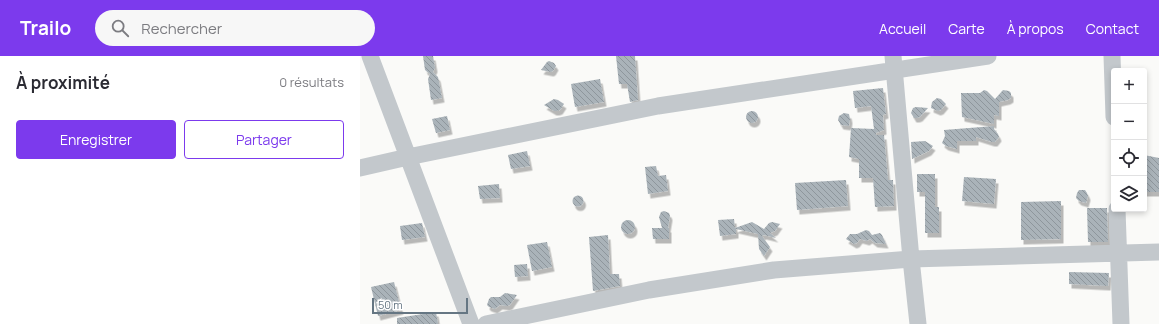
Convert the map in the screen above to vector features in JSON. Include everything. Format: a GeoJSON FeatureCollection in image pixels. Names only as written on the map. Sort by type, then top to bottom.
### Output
{"type":"FeatureCollection","features":[{"type":"Feature","properties":{"kind":"street"},"geometry":{"type":"LineString","coordinates":[[370,56],[471,324]]}},
{"type":"Feature","properties":{"kind":"street"},"geometry":{"type":"LineString","coordinates":[[360,168],[658,106],[893,63],[988,56]]}},
{"type":"Feature","properties":{"kind":"street"},"geometry":{"type":"LineString","coordinates":[[1112,56],[1114,104]]}},
{"type":"Feature","properties":{"kind":"street"},"geometry":{"type":"LineString","coordinates":[[893,63],[918,324]]}},
{"type":"Feature","properties":{"kind":"street"},"geometry":{"type":"LineString","coordinates":[[1117,212],[1121,324]]}},
{"type":"Feature","properties":{"kind":"street"},"geometry":{"type":"LineString","coordinates":[[486,324],[649,290],[766,271],[911,259],[1159,252]]}},
{"type":"Feature","properties":{"kind":"building"},"geometry":{"type":"Polygon","coordinates":[[[423,56],[433,56],[435,68],[433,72],[438,77],[442,98],[431,100],[428,79],[430,74],[425,70],[423,56]]]}},
{"type":"Feature","properties":{"kind":"building"},"geometry":{"type":"Polygon","coordinates":[[[616,56],[635,56],[638,100],[630,102],[627,84],[619,84],[616,56]]]}},
{"type":"Feature","properties":{"kind":"building"},"geometry":{"type":"Polygon","coordinates":[[[549,61],[554,63],[556,66],[553,71],[541,70],[547,62],[549,61]]]}},
{"type":"Feature","properties":{"kind":"building"},"geometry":{"type":"Polygon","coordinates":[[[600,79],[604,102],[575,107],[571,84],[600,79]]]}},
{"type":"Feature","properties":{"kind":"building"},"geometry":{"type":"Polygon","coordinates":[[[883,88],[886,114],[883,115],[884,130],[876,133],[876,135],[884,135],[888,180],[893,180],[894,206],[875,207],[873,178],[859,178],[859,159],[849,157],[851,128],[874,129],[871,106],[855,108],[853,91],[883,88]]]}},
{"type":"Feature","properties":{"kind":"building"},"geometry":{"type":"Polygon","coordinates":[[[984,90],[995,99],[1003,90],[1011,93],[1011,98],[999,102],[999,116],[994,115],[994,124],[962,117],[961,93],[980,93],[984,90]]]}},
{"type":"Feature","properties":{"kind":"building"},"geometry":{"type":"Polygon","coordinates":[[[937,98],[941,99],[946,104],[941,110],[938,111],[931,108],[932,102],[937,98]]]}},
{"type":"Feature","properties":{"kind":"building"},"geometry":{"type":"Polygon","coordinates":[[[554,99],[564,104],[560,110],[554,111],[544,105],[554,99]]]}},
{"type":"Feature","properties":{"kind":"building"},"geometry":{"type":"Polygon","coordinates":[[[913,108],[928,108],[920,117],[914,118],[911,113],[913,108]]]}},
{"type":"Feature","properties":{"kind":"building"},"geometry":{"type":"Polygon","coordinates":[[[750,111],[754,111],[758,117],[754,123],[750,123],[746,119],[746,115],[750,111]]]}},
{"type":"Feature","properties":{"kind":"building"},"geometry":{"type":"Polygon","coordinates":[[[844,113],[849,114],[849,126],[841,125],[838,120],[839,116],[844,113]]]}},
{"type":"Feature","properties":{"kind":"building"},"geometry":{"type":"Polygon","coordinates":[[[447,116],[450,130],[436,133],[432,119],[447,116]]]}},
{"type":"Feature","properties":{"kind":"building"},"geometry":{"type":"Polygon","coordinates":[[[994,126],[994,129],[999,137],[995,142],[976,137],[976,141],[957,141],[957,149],[946,146],[942,143],[945,136],[944,130],[994,126]]]}},
{"type":"Feature","properties":{"kind":"building"},"geometry":{"type":"Polygon","coordinates":[[[925,141],[933,146],[929,151],[912,159],[911,142],[925,141]]]}},
{"type":"Feature","properties":{"kind":"building"},"geometry":{"type":"Polygon","coordinates":[[[527,151],[530,166],[511,169],[508,155],[527,151]]]}},
{"type":"Feature","properties":{"kind":"building"},"geometry":{"type":"Polygon","coordinates":[[[1147,156],[1159,158],[1159,192],[1147,192],[1147,156]]]}},
{"type":"Feature","properties":{"kind":"building"},"geometry":{"type":"Polygon","coordinates":[[[656,166],[658,176],[666,175],[668,191],[648,194],[645,167],[656,166]]]}},
{"type":"Feature","properties":{"kind":"building"},"geometry":{"type":"Polygon","coordinates":[[[917,174],[935,174],[935,207],[939,207],[939,233],[925,233],[925,192],[917,192],[917,174]]]}},
{"type":"Feature","properties":{"kind":"building"},"geometry":{"type":"Polygon","coordinates":[[[964,177],[996,179],[994,204],[962,201],[964,177]]]}},
{"type":"Feature","properties":{"kind":"building"},"geometry":{"type":"Polygon","coordinates":[[[846,180],[848,206],[797,210],[795,183],[846,180]]]}},
{"type":"Feature","properties":{"kind":"building"},"geometry":{"type":"Polygon","coordinates":[[[499,184],[500,198],[480,199],[478,186],[499,184]]]}},
{"type":"Feature","properties":{"kind":"building"},"geometry":{"type":"Polygon","coordinates":[[[1079,190],[1085,190],[1087,193],[1088,196],[1086,203],[1079,201],[1076,198],[1079,190]]]}},
{"type":"Feature","properties":{"kind":"building"},"geometry":{"type":"Polygon","coordinates":[[[576,196],[580,196],[582,197],[582,205],[576,206],[573,203],[573,199],[576,196]]]}},
{"type":"Feature","properties":{"kind":"building"},"geometry":{"type":"Polygon","coordinates":[[[1061,201],[1061,239],[1021,240],[1021,202],[1061,201]]]}},
{"type":"Feature","properties":{"kind":"building"},"geometry":{"type":"Polygon","coordinates":[[[1087,208],[1107,208],[1108,242],[1088,242],[1087,208]]]}},
{"type":"Feature","properties":{"kind":"building"},"geometry":{"type":"Polygon","coordinates":[[[664,211],[669,213],[670,216],[668,228],[669,239],[653,239],[652,228],[662,228],[659,217],[661,212],[664,211]]]}},
{"type":"Feature","properties":{"kind":"building"},"geometry":{"type":"Polygon","coordinates":[[[734,219],[735,228],[752,222],[764,229],[769,223],[772,222],[780,224],[775,231],[770,233],[776,238],[764,235],[762,236],[770,247],[764,256],[759,249],[758,234],[736,229],[736,234],[720,236],[718,220],[734,219]]]}},
{"type":"Feature","properties":{"kind":"building"},"geometry":{"type":"Polygon","coordinates":[[[628,220],[633,222],[635,227],[633,232],[628,234],[623,232],[621,227],[623,222],[628,220]]]}},
{"type":"Feature","properties":{"kind":"building"},"geometry":{"type":"Polygon","coordinates":[[[422,223],[425,237],[402,240],[400,226],[422,223]]]}},
{"type":"Feature","properties":{"kind":"building"},"geometry":{"type":"Polygon","coordinates":[[[866,230],[872,235],[880,233],[886,244],[875,243],[870,239],[867,241],[860,239],[854,244],[846,239],[850,234],[857,234],[866,230]]]}},
{"type":"Feature","properties":{"kind":"building"},"geometry":{"type":"Polygon","coordinates":[[[608,235],[610,274],[619,274],[620,286],[593,291],[589,237],[608,235]]]}},
{"type":"Feature","properties":{"kind":"building"},"geometry":{"type":"Polygon","coordinates":[[[547,242],[552,267],[532,271],[527,245],[547,242]]]}},
{"type":"Feature","properties":{"kind":"building"},"geometry":{"type":"Polygon","coordinates":[[[527,264],[528,276],[515,277],[514,265],[527,264]]]}},
{"type":"Feature","properties":{"kind":"building"},"geometry":{"type":"Polygon","coordinates":[[[1069,272],[1109,273],[1108,286],[1069,284],[1069,272]]]}},
{"type":"Feature","properties":{"kind":"building"},"geometry":{"type":"Polygon","coordinates":[[[394,282],[401,310],[378,316],[371,287],[394,282]]]}},
{"type":"Feature","properties":{"kind":"building"},"geometry":{"type":"Polygon","coordinates":[[[505,293],[517,295],[510,305],[500,305],[495,309],[487,305],[491,297],[500,297],[505,293]]]}},
{"type":"Feature","properties":{"kind":"building"},"geometry":{"type":"Polygon","coordinates":[[[436,312],[438,324],[397,324],[397,318],[436,312]]]}}]}
